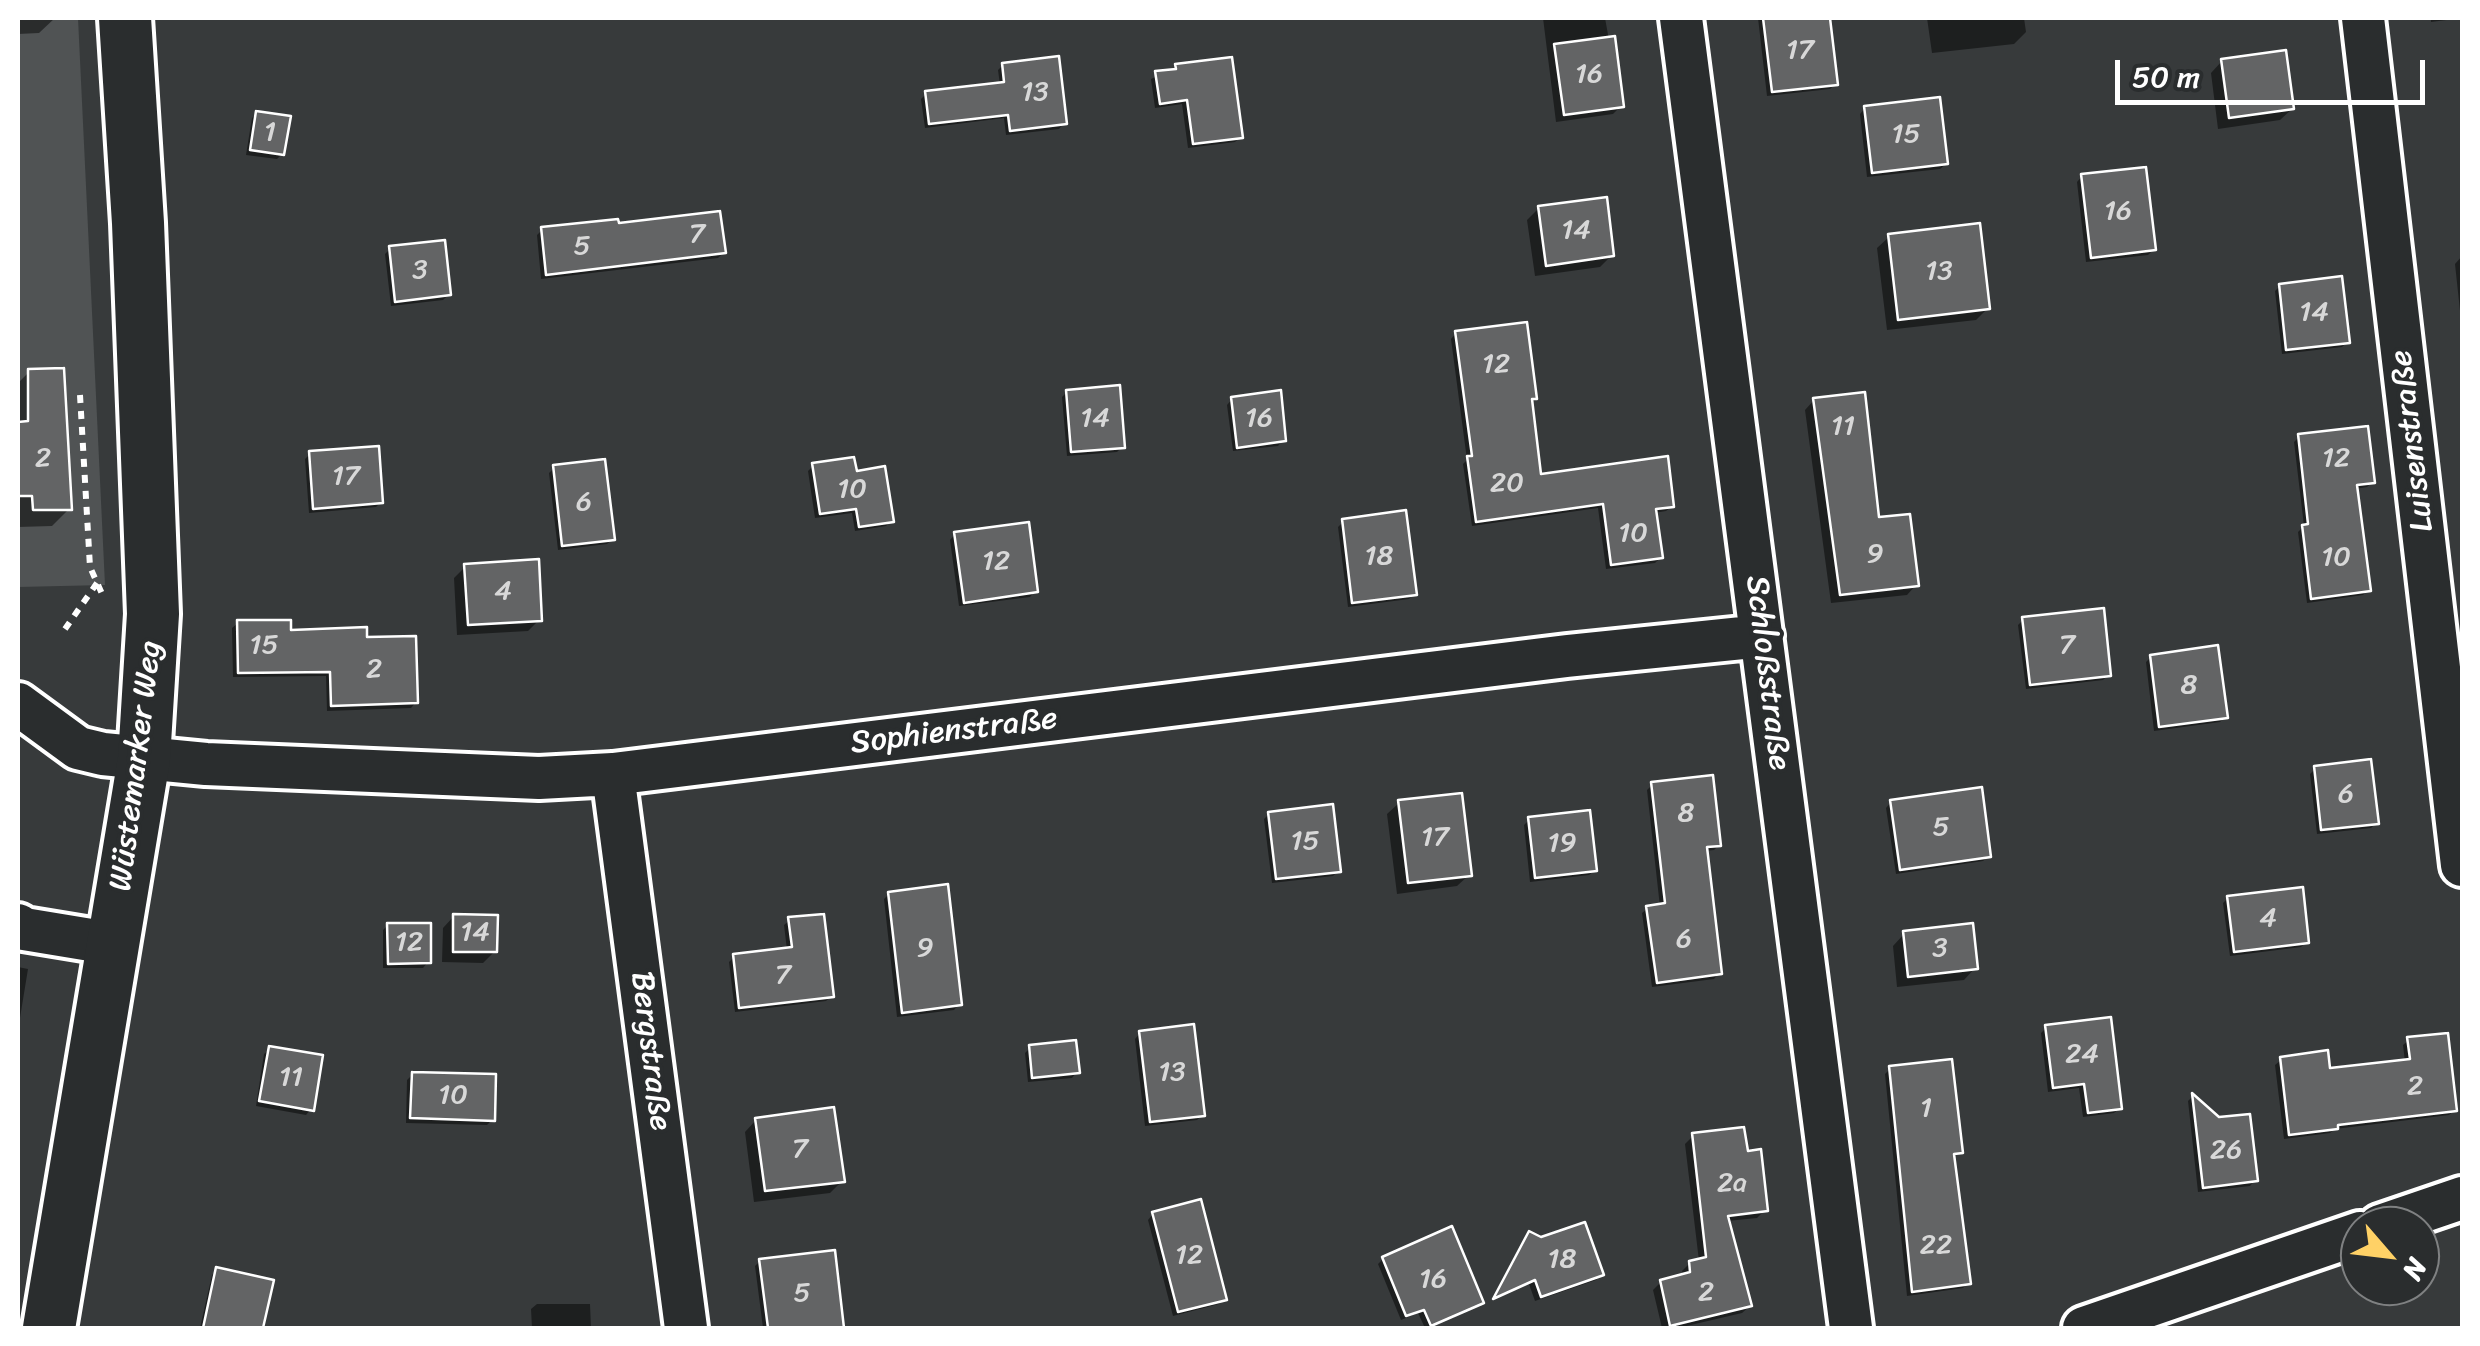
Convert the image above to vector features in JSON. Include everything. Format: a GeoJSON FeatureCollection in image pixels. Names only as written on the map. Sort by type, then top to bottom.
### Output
{"type":"FeatureCollection","features":[{"type":"Feature","properties":{"kind":"main road","name":"Wüstemarker Weg"},"geometry":{"type":"LineString","coordinates":[[48,1328],[144,760],[153,614],[138,223],[125,18]]}},
{"type":"Feature","properties":{"kind":"street","name":"Schloßstraße"},"geometry":{"type":"LineString","coordinates":[[1680,18],[1851,1328]]}},
{"type":"Feature","properties":{"kind":"street","name":"Luisenstraße"},"geometry":{"type":"LineString","coordinates":[[2364,18],[2462,866]]}},
{"type":"Feature","properties":{"kind":"street","name":"Sophienstraße"},"geometry":{"type":"LineString","coordinates":[[18,704],[78,748],[144,760],[540,778],[613,774],[1568,656],[1762,636]]}},
{"type":"Feature","properties":{"kind":"street","name":"Bergstraße"},"geometry":{"type":"LineString","coordinates":[[613,774],[686,1328]]}},
{"type":"Feature","properties":{"kind":"street"},"geometry":{"type":"LineString","coordinates":[[18,925],[114,944]]}},
{"type":"Feature","properties":{"kind":"street"},"geometry":{"type":"LineString","coordinates":[[2084,1328],[2340,1240]]}},
{"type":"Feature","properties":{"kind":"path"},"geometry":{"type":"LineString","coordinates":[[80,395],[90,567],[105,602]]}},
{"type":"Feature","properties":{"kind":"path"},"geometry":{"type":"LineString","coordinates":[[65,629],[98,582]]}},
{"type":"Feature","properties":{"kind":"shaded area"},"geometry":{"type":"Polygon","coordinates":[[[18,18],[78,18],[105,585],[18,587],[18,18]]]}},
{"type":"Feature","properties":{"kind":"building"},"geometry":{"type":"Polygon","coordinates":[[[1763,18],[1830,18],[1838,85],[1772,92],[1763,18]]]}},
{"type":"Feature","properties":{"kind":"building"},"geometry":{"type":"Polygon","coordinates":[[[1615,36],[1624,107],[1564,115],[1554,44],[1615,36]]]}},
{"type":"Feature","properties":{"kind":"building"},"geometry":{"type":"Polygon","coordinates":[[[2286,50],[2294,109],[2229,118],[2221,59],[2286,50]]]}},
{"type":"Feature","properties":{"kind":"building"},"geometry":{"type":"Polygon","coordinates":[[[1059,56],[1067,124],[1010,131],[1008,115],[929,124],[925,91],[1004,82],[1002,63],[1059,56]]]}},
{"type":"Feature","properties":{"kind":"building"},"geometry":{"type":"Polygon","coordinates":[[[1232,57],[1243,138],[1193,144],[1187,100],[1160,104],[1155,71],[1176,69],[1175,64],[1232,57]]]}},
{"type":"Feature","properties":{"kind":"building"},"geometry":{"type":"Polygon","coordinates":[[[1940,97],[1948,164],[1872,173],[1864,106],[1940,97]]]}},
{"type":"Feature","properties":{"kind":"building"},"geometry":{"type":"Polygon","coordinates":[[[256,111],[291,116],[284,155],[250,150],[256,111]]]}},
{"type":"Feature","properties":{"kind":"building"},"geometry":{"type":"Polygon","coordinates":[[[2146,167],[2156,250],[2091,258],[2081,174],[2146,167]]]}},
{"type":"Feature","properties":{"kind":"building"},"geometry":{"type":"Polygon","coordinates":[[[1607,197],[1614,256],[1546,266],[1538,206],[1607,197]]]}},
{"type":"Feature","properties":{"kind":"building"},"geometry":{"type":"Polygon","coordinates":[[[720,211],[726,253],[546,275],[541,227],[720,211]]]}},
{"type":"Feature","properties":{"kind":"building"},"geometry":{"type":"Polygon","coordinates":[[[1980,223],[1990,309],[1898,320],[1888,234],[1980,223]]]}},
{"type":"Feature","properties":{"kind":"building"},"geometry":{"type":"Polygon","coordinates":[[[445,240],[451,295],[395,302],[389,246],[445,240]]]}},
{"type":"Feature","properties":{"kind":"building"},"geometry":{"type":"Polygon","coordinates":[[[2342,276],[2350,343],[2286,350],[2279,284],[2342,276]]]}},
{"type":"Feature","properties":{"kind":"building"},"geometry":{"type":"Polygon","coordinates":[[[1527,322],[1541,474],[1668,456],[1674,507],[1656,509],[1663,558],[1611,565],[1603,504],[1476,522],[1467,456],[1472,456],[1455,331],[1527,322]]]}},
{"type":"Feature","properties":{"kind":"building"},"geometry":{"type":"Polygon","coordinates":[[[64,368],[72,510],[33,510],[32,496],[18,496],[18,422],[28,421],[28,369],[64,368]]]}},
{"type":"Feature","properties":{"kind":"building"},"geometry":{"type":"Polygon","coordinates":[[[1120,385],[1125,448],[1071,452],[1066,390],[1120,385]]]}},
{"type":"Feature","properties":{"kind":"building"},"geometry":{"type":"Polygon","coordinates":[[[1281,390],[1286,441],[1237,448],[1231,397],[1281,390]]]}},
{"type":"Feature","properties":{"kind":"building"},"geometry":{"type":"Polygon","coordinates":[[[1865,392],[1879,517],[1910,514],[1919,586],[1840,595],[1813,398],[1865,392]]]}},
{"type":"Feature","properties":{"kind":"building"},"geometry":{"type":"Polygon","coordinates":[[[2368,426],[2375,483],[2357,485],[2371,591],[2311,599],[2302,525],[2308,524],[2298,434],[2368,426]]]}},
{"type":"Feature","properties":{"kind":"building"},"geometry":{"type":"Polygon","coordinates":[[[379,446],[383,503],[313,509],[309,451],[379,446]]]}},
{"type":"Feature","properties":{"kind":"building"},"geometry":{"type":"Polygon","coordinates":[[[854,457],[857,471],[885,466],[894,522],[859,527],[856,509],[820,514],[812,463],[854,457]]]}},
{"type":"Feature","properties":{"kind":"building"},"geometry":{"type":"Polygon","coordinates":[[[605,459],[615,540],[562,546],[553,465],[605,459]]]}},
{"type":"Feature","properties":{"kind":"building"},"geometry":{"type":"Polygon","coordinates":[[[1406,510],[1417,595],[1352,603],[1342,519],[1406,510]]]}},
{"type":"Feature","properties":{"kind":"building"},"geometry":{"type":"Polygon","coordinates":[[[1029,522],[1038,592],[964,603],[954,532],[1029,522]]]}},
{"type":"Feature","properties":{"kind":"building"},"geometry":{"type":"Polygon","coordinates":[[[539,559],[542,621],[468,625],[464,564],[539,559]]]}},
{"type":"Feature","properties":{"kind":"building"},"geometry":{"type":"Polygon","coordinates":[[[2104,608],[2111,676],[2030,685],[2022,617],[2104,608]]]}},
{"type":"Feature","properties":{"kind":"building"},"geometry":{"type":"Polygon","coordinates":[[[237,620],[291,620],[291,630],[367,627],[367,637],[416,636],[418,703],[331,706],[330,672],[238,673],[237,620]]]}},
{"type":"Feature","properties":{"kind":"building"},"geometry":{"type":"Polygon","coordinates":[[[2218,645],[2228,718],[2159,727],[2150,655],[2218,645]]]}},
{"type":"Feature","properties":{"kind":"building"},"geometry":{"type":"Polygon","coordinates":[[[2371,759],[2379,824],[2321,830],[2314,766],[2371,759]]]}},
{"type":"Feature","properties":{"kind":"building"},"geometry":{"type":"Polygon","coordinates":[[[1713,775],[1721,846],[1707,847],[1722,974],[1657,983],[1646,906],[1665,903],[1651,782],[1713,775]]]}},
{"type":"Feature","properties":{"kind":"building"},"geometry":{"type":"Polygon","coordinates":[[[1982,787],[1991,857],[1900,870],[1890,800],[1982,787]]]}},
{"type":"Feature","properties":{"kind":"building"},"geometry":{"type":"Polygon","coordinates":[[[1462,793],[1472,876],[1408,883],[1398,800],[1462,793]]]}},
{"type":"Feature","properties":{"kind":"building"},"geometry":{"type":"Polygon","coordinates":[[[1333,804],[1341,872],[1276,879],[1268,812],[1333,804]]]}},
{"type":"Feature","properties":{"kind":"building"},"geometry":{"type":"Polygon","coordinates":[[[1590,810],[1597,871],[1535,878],[1528,817],[1590,810]]]}},
{"type":"Feature","properties":{"kind":"building"},"geometry":{"type":"Polygon","coordinates":[[[948,884],[962,1005],[902,1013],[888,892],[948,884]]]}},
{"type":"Feature","properties":{"kind":"building"},"geometry":{"type":"Polygon","coordinates":[[[2303,887],[2309,943],[2234,952],[2227,896],[2303,887]]]}},
{"type":"Feature","properties":{"kind":"building"},"geometry":{"type":"Polygon","coordinates":[[[453,914],[498,915],[497,952],[453,952],[453,914]]]}},
{"type":"Feature","properties":{"kind":"building"},"geometry":{"type":"Polygon","coordinates":[[[824,914],[834,997],[739,1008],[733,954],[792,947],[788,917],[824,914]]]}},
{"type":"Feature","properties":{"kind":"building"},"geometry":{"type":"Polygon","coordinates":[[[387,923],[431,923],[431,963],[388,964],[387,923]]]}},
{"type":"Feature","properties":{"kind":"building"},"geometry":{"type":"Polygon","coordinates":[[[1973,923],[1978,969],[1908,977],[1903,931],[1973,923]]]}},
{"type":"Feature","properties":{"kind":"building"},"geometry":{"type":"Polygon","coordinates":[[[2111,1017],[2122,1109],[2088,1113],[2084,1084],[2053,1088],[2045,1025],[2111,1017]]]}},
{"type":"Feature","properties":{"kind":"building"},"geometry":{"type":"Polygon","coordinates":[[[1194,1024],[1205,1116],[1150,1122],[1139,1031],[1194,1024]]]}},
{"type":"Feature","properties":{"kind":"building"},"geometry":{"type":"Polygon","coordinates":[[[2448,1033],[2457,1111],[2289,1135],[2280,1057],[2328,1050],[2330,1068],[2410,1059],[2407,1037],[2448,1033]]]}},
{"type":"Feature","properties":{"kind":"building"},"geometry":{"type":"Polygon","coordinates":[[[1076,1040],[1080,1073],[1032,1078],[1029,1045],[1076,1040]]]}},
{"type":"Feature","properties":{"kind":"building"},"geometry":{"type":"Polygon","coordinates":[[[269,1046],[323,1055],[314,1111],[259,1101],[269,1046]]]}},
{"type":"Feature","properties":{"kind":"building"},"geometry":{"type":"Polygon","coordinates":[[[1952,1059],[1963,1153],[1954,1154],[1971,1284],[1912,1292],[1889,1066],[1952,1059]]]}},
{"type":"Feature","properties":{"kind":"building"},"geometry":{"type":"Polygon","coordinates":[[[412,1072],[496,1074],[495,1121],[410,1118],[412,1072]]]}},
{"type":"Feature","properties":{"kind":"building"},"geometry":{"type":"Polygon","coordinates":[[[2192,1093],[2219,1117],[2250,1114],[2258,1181],[2203,1188],[2192,1093]]]}},
{"type":"Feature","properties":{"kind":"building"},"geometry":{"type":"Polygon","coordinates":[[[834,1107],[845,1182],[765,1191],[755,1118],[834,1107]]]}},
{"type":"Feature","properties":{"kind":"building"},"geometry":{"type":"Polygon","coordinates":[[[1744,1127],[1748,1151],[1761,1149],[1768,1211],[1728,1216],[1752,1306],[1670,1326],[1660,1280],[1690,1272],[1689,1261],[1706,1257],[1692,1133],[1744,1127]]]}},
{"type":"Feature","properties":{"kind":"building"},"geometry":{"type":"Polygon","coordinates":[[[1201,1199],[1227,1300],[1178,1312],[1152,1212],[1201,1199]]]}},
{"type":"Feature","properties":{"kind":"building"},"geometry":{"type":"Polygon","coordinates":[[[1585,1222],[1604,1275],[1541,1297],[1535,1280],[1493,1299],[1529,1231],[1541,1237],[1585,1222]]]}},
{"type":"Feature","properties":{"kind":"building"},"geometry":{"type":"Polygon","coordinates":[[[1452,1226],[1484,1303],[1431,1326],[1424,1310],[1406,1316],[1382,1257],[1452,1226]]]}},
{"type":"Feature","properties":{"kind":"building"},"geometry":{"type":"Polygon","coordinates":[[[835,1250],[844,1328],[768,1328],[759,1259],[835,1250]]]}},
{"type":"Feature","properties":{"kind":"building"},"geometry":{"type":"Polygon","coordinates":[[[216,1267],[274,1280],[263,1328],[203,1328],[216,1267]]]}}]}
